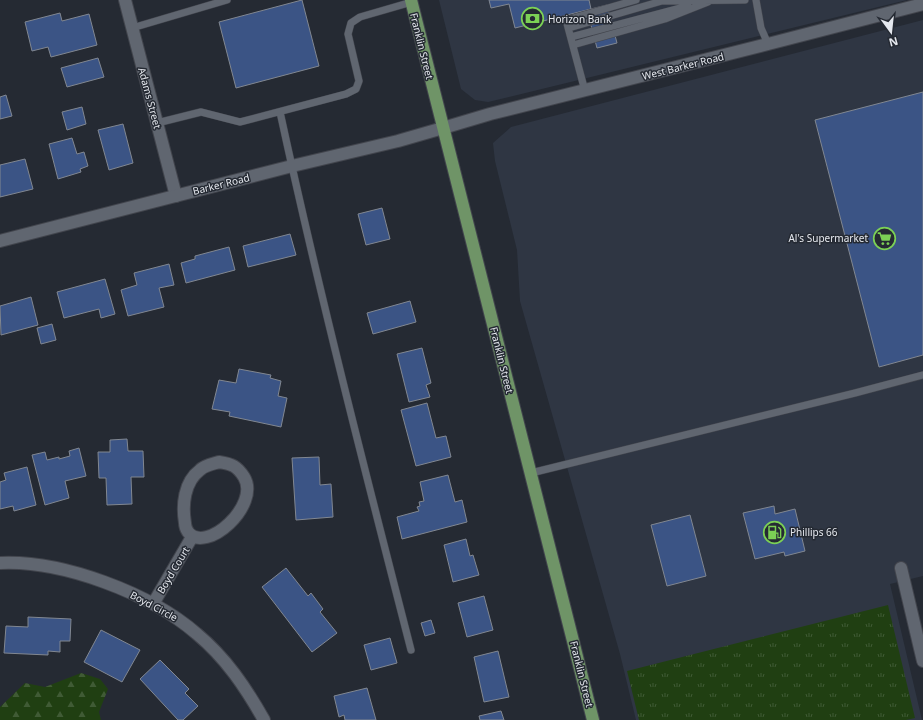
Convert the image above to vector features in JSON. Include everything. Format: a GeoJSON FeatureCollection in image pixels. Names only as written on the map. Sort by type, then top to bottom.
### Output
{"type":"FeatureCollection","features":[{"type":"Feature","properties":{"kind":"main road","name":"Franklin Street"},"geometry":{"type":"LineString","coordinates":[[412,1],[593,720]]}},
{"type":"Feature","properties":{"kind":"street","name":"Adams Street"},"geometry":{"type":"LineString","coordinates":[[125,0],[176,196]]}},
{"type":"Feature","properties":{"kind":"street","name":"West Barker Road"},"geometry":{"type":"LineString","coordinates":[[443,128],[490,114],[586,91],[923,4]]}},
{"type":"Feature","properties":{"kind":"street","name":"Barker Road"},"geometry":{"type":"LineString","coordinates":[[0,241],[292,166],[398,141],[443,128]]}},
{"type":"Feature","properties":{"kind":"street","name":"Boyd Court"},"geometry":{"type":"LineString","coordinates":[[220,462],[230,464],[239,469],[246,479],[248,491],[245,503],[237,517],[212,535],[200,538],[192,537],[186,530],[184,503],[187,489],[192,478],[200,470],[209,465],[220,462]]}},
{"type":"Feature","properties":{"kind":"street","name":"Boyd Court"},"geometry":{"type":"LineString","coordinates":[[153,604],[192,537]]}},
{"type":"Feature","properties":{"kind":"street","name":"Boyd Circle"},"geometry":{"type":"LineString","coordinates":[[0,563],[11,562],[62,569],[108,583],[153,604],[177,618],[216,651],[245,687],[264,720]]}},
{"type":"Feature","properties":{"kind":"street"},"geometry":{"type":"LineString","coordinates":[[901,568],[923,661]]}},
{"type":"Feature","properties":{"kind":"lane"},"geometry":{"type":"LineString","coordinates":[[198,0],[200,8]]}},
{"type":"Feature","properties":{"kind":"lane"},"geometry":{"type":"LineString","coordinates":[[132,28],[227,0]]}},
{"type":"Feature","properties":{"kind":"lane"},"geometry":{"type":"LineString","coordinates":[[586,91],[566,20],[636,0]]}},
{"type":"Feature","properties":{"kind":"lane"},"geometry":{"type":"LineString","coordinates":[[571,37],[709,0]]}},
{"type":"Feature","properties":{"kind":"lane"},"geometry":{"type":"LineString","coordinates":[[573,45],[666,19],[709,0]]}},
{"type":"Feature","properties":{"kind":"lane"},"geometry":{"type":"LineString","coordinates":[[568,28],[662,1],[745,0]]}},
{"type":"Feature","properties":{"kind":"lane"},"geometry":{"type":"LineString","coordinates":[[756,0],[761,28],[768,44]]}},
{"type":"Feature","properties":{"kind":"lane"},"geometry":{"type":"LineString","coordinates":[[157,123],[201,112],[240,122],[346,94],[356,89],[359,81],[348,34],[351,23],[360,17],[412,1]]}},
{"type":"Feature","properties":{"kind":"lane"},"geometry":{"type":"LineString","coordinates":[[280,112],[358,442],[411,650]]}},
{"type":"Feature","properties":{"kind":"lane"},"geometry":{"type":"LineString","coordinates":[[531,473],[923,375]]}},
{"type":"Feature","properties":{"kind":"shaded area"},"geometry":{"type":"Polygon","coordinates":[[[439,0],[907,0],[488,102],[475,100],[461,89],[439,0]]]}},
{"type":"Feature","properties":{"kind":"shaded area"},"geometry":{"type":"Polygon","coordinates":[[[923,20],[923,576],[890,584],[922,720],[636,720],[620,654],[520,301],[517,250],[495,161],[493,143],[511,127],[923,20]]]}},
{"type":"Feature","properties":{"kind":"green space"},"geometry":{"type":"Polygon","coordinates":[[[888,605],[915,718],[906,720],[639,720],[627,671],[888,605]]]}},
{"type":"Feature","properties":{"kind":"green space"},"geometry":{"type":"Polygon","coordinates":[[[81,673],[100,679],[108,689],[99,712],[101,720],[0,720],[0,707],[25,683],[45,687],[81,673]]]}},
{"type":"Feature","properties":{"kind":"building"},"geometry":{"type":"Polygon","coordinates":[[[302,0],[319,66],[236,88],[219,22],[302,0]]]}},
{"type":"Feature","properties":{"kind":"building","name":"Horizon Bank"},"geometry":{"type":"Polygon","coordinates":[[[489,0],[589,0],[591,9],[515,28],[509,4],[491,8],[489,0]]]}},
{"type":"Feature","properties":{"kind":"building"},"geometry":{"type":"Polygon","coordinates":[[[607,5],[617,43],[597,48],[587,10],[607,5]]]}},
{"type":"Feature","properties":{"kind":"building"},"geometry":{"type":"Polygon","coordinates":[[[60,13],[62,21],[89,14],[97,45],[51,57],[48,47],[32,51],[25,22],[60,13]]]}},
{"type":"Feature","properties":{"kind":"building"},"geometry":{"type":"Polygon","coordinates":[[[98,58],[104,77],[67,87],[61,68],[98,58]]]}},
{"type":"Feature","properties":{"kind":"building","name":"Al's Supermarket"},"geometry":{"type":"Polygon","coordinates":[[[923,92],[923,355],[879,367],[815,120],[923,92]]]}},
{"type":"Feature","properties":{"kind":"building"},"geometry":{"type":"Polygon","coordinates":[[[6,95],[12,116],[0,119],[0,97],[6,95]]]}},
{"type":"Feature","properties":{"kind":"building"},"geometry":{"type":"Polygon","coordinates":[[[82,107],[86,124],[67,130],[62,112],[82,107]]]}},
{"type":"Feature","properties":{"kind":"building"},"geometry":{"type":"Polygon","coordinates":[[[123,124],[133,163],[109,170],[98,130],[123,124]]]}},
{"type":"Feature","properties":{"kind":"building"},"geometry":{"type":"Polygon","coordinates":[[[72,138],[77,154],[84,152],[88,166],[80,169],[81,172],[58,179],[49,144],[72,138]]]}},
{"type":"Feature","properties":{"kind":"building"},"geometry":{"type":"Polygon","coordinates":[[[25,159],[33,189],[0,197],[0,165],[25,159]]]}},
{"type":"Feature","properties":{"kind":"building"},"geometry":{"type":"Polygon","coordinates":[[[382,208],[390,239],[366,245],[358,214],[382,208]]]}},
{"type":"Feature","properties":{"kind":"building"},"geometry":{"type":"Polygon","coordinates":[[[290,234],[296,255],[248,267],[243,246],[290,234]]]}},
{"type":"Feature","properties":{"kind":"building"},"geometry":{"type":"Polygon","coordinates":[[[229,247],[235,270],[186,283],[181,263],[195,259],[195,256],[229,247]]]}},
{"type":"Feature","properties":{"kind":"building"},"geometry":{"type":"Polygon","coordinates":[[[169,264],[174,285],[159,288],[164,307],[128,316],[121,290],[137,285],[134,273],[169,264]]]}},
{"type":"Feature","properties":{"kind":"building"},"geometry":{"type":"Polygon","coordinates":[[[105,279],[115,314],[101,318],[99,309],[64,318],[57,292],[105,279]]]}},
{"type":"Feature","properties":{"kind":"building"},"geometry":{"type":"Polygon","coordinates":[[[31,297],[38,325],[1,335],[0,306],[31,297]]]}},
{"type":"Feature","properties":{"kind":"building"},"geometry":{"type":"Polygon","coordinates":[[[410,301],[416,322],[373,334],[367,313],[410,301]]]}},
{"type":"Feature","properties":{"kind":"building"},"geometry":{"type":"Polygon","coordinates":[[[52,324],[56,340],[41,344],[37,328],[52,324]]]}},
{"type":"Feature","properties":{"kind":"building"},"geometry":{"type":"Polygon","coordinates":[[[422,348],[431,383],[426,385],[430,397],[409,402],[397,354],[422,348]]]}},
{"type":"Feature","properties":{"kind":"building"},"geometry":{"type":"Polygon","coordinates":[[[239,369],[271,375],[270,378],[281,381],[278,396],[287,398],[281,427],[229,416],[230,412],[212,409],[219,380],[236,383],[239,369]]]}},
{"type":"Feature","properties":{"kind":"building"},"geometry":{"type":"Polygon","coordinates":[[[427,403],[436,438],[446,436],[451,457],[416,466],[401,410],[427,403]]]}},
{"type":"Feature","properties":{"kind":"building"},"geometry":{"type":"Polygon","coordinates":[[[127,439],[128,451],[143,451],[144,477],[131,477],[132,504],[107,505],[106,478],[99,478],[98,452],[110,452],[110,440],[127,439]]]}},
{"type":"Feature","properties":{"kind":"building"},"geometry":{"type":"Polygon","coordinates":[[[79,448],[86,476],[65,481],[69,498],[45,505],[32,455],[45,452],[47,460],[59,457],[59,459],[70,456],[69,451],[79,448]]]}},
{"type":"Feature","properties":{"kind":"building"},"geometry":{"type":"Polygon","coordinates":[[[319,457],[320,485],[331,484],[333,517],[296,520],[292,458],[319,457]]]}},
{"type":"Feature","properties":{"kind":"building"},"geometry":{"type":"Polygon","coordinates":[[[27,467],[36,505],[14,511],[13,506],[0,509],[0,482],[6,480],[4,473],[27,467]]]}},
{"type":"Feature","properties":{"kind":"building"},"geometry":{"type":"Polygon","coordinates":[[[448,475],[455,502],[462,500],[467,522],[402,539],[397,517],[419,511],[417,507],[420,506],[419,502],[424,501],[420,482],[448,475]]]}},
{"type":"Feature","properties":{"kind":"building","name":"Phillips 66"},"geometry":{"type":"Polygon","coordinates":[[[774,506],[775,514],[795,509],[805,551],[785,556],[784,552],[755,559],[743,513],[774,506]]]}},
{"type":"Feature","properties":{"kind":"building"},"geometry":{"type":"Polygon","coordinates":[[[690,515],[706,576],[667,586],[651,525],[690,515]]]}},
{"type":"Feature","properties":{"kind":"building"},"geometry":{"type":"Polygon","coordinates":[[[466,539],[470,556],[473,555],[479,575],[453,582],[444,545],[466,539]]]}},
{"type":"Feature","properties":{"kind":"building"},"geometry":{"type":"Polygon","coordinates":[[[286,568],[308,596],[311,593],[323,609],[320,612],[337,633],[312,652],[262,587],[286,568]]]}},
{"type":"Feature","properties":{"kind":"building"},"geometry":{"type":"Polygon","coordinates":[[[484,596],[493,630],[467,637],[458,603],[484,596]]]}},
{"type":"Feature","properties":{"kind":"building"},"geometry":{"type":"Polygon","coordinates":[[[28,617],[71,619],[70,641],[60,641],[60,652],[48,651],[48,655],[4,653],[6,626],[28,627],[28,617]]]}},
{"type":"Feature","properties":{"kind":"building"},"geometry":{"type":"Polygon","coordinates":[[[431,620],[435,633],[425,636],[421,623],[431,620]]]}},
{"type":"Feature","properties":{"kind":"building"},"geometry":{"type":"Polygon","coordinates":[[[101,630],[140,650],[122,682],[84,662],[101,630]]]}},
{"type":"Feature","properties":{"kind":"building"},"geometry":{"type":"Polygon","coordinates":[[[390,638],[397,663],[371,670],[364,645],[390,638]]]}},
{"type":"Feature","properties":{"kind":"building"},"geometry":{"type":"Polygon","coordinates":[[[498,651],[509,697],[484,702],[474,657],[498,651]]]}},
{"type":"Feature","properties":{"kind":"building"},"geometry":{"type":"Polygon","coordinates":[[[160,660],[189,689],[185,693],[198,706],[183,720],[178,720],[140,679],[160,660]]]}},
{"type":"Feature","properties":{"kind":"building"},"geometry":{"type":"Polygon","coordinates":[[[367,688],[376,720],[345,720],[344,715],[339,717],[334,696],[367,688]]]}},
{"type":"Feature","properties":{"kind":"building"},"geometry":{"type":"Polygon","coordinates":[[[501,711],[504,720],[480,720],[479,716],[501,711]]]}},
{"type":"Feature","properties":{"kind":"place","name":"Horizon Bank"},"geometry":{"type":"Point","coordinates":[532,19]}},
{"type":"Feature","properties":{"kind":"place","name":"Al's Supermarket"},"geometry":{"type":"Point","coordinates":[884,238]}},
{"type":"Feature","properties":{"kind":"place","name":"Phillips 66"},"geometry":{"type":"Point","coordinates":[774,532]}}]}
